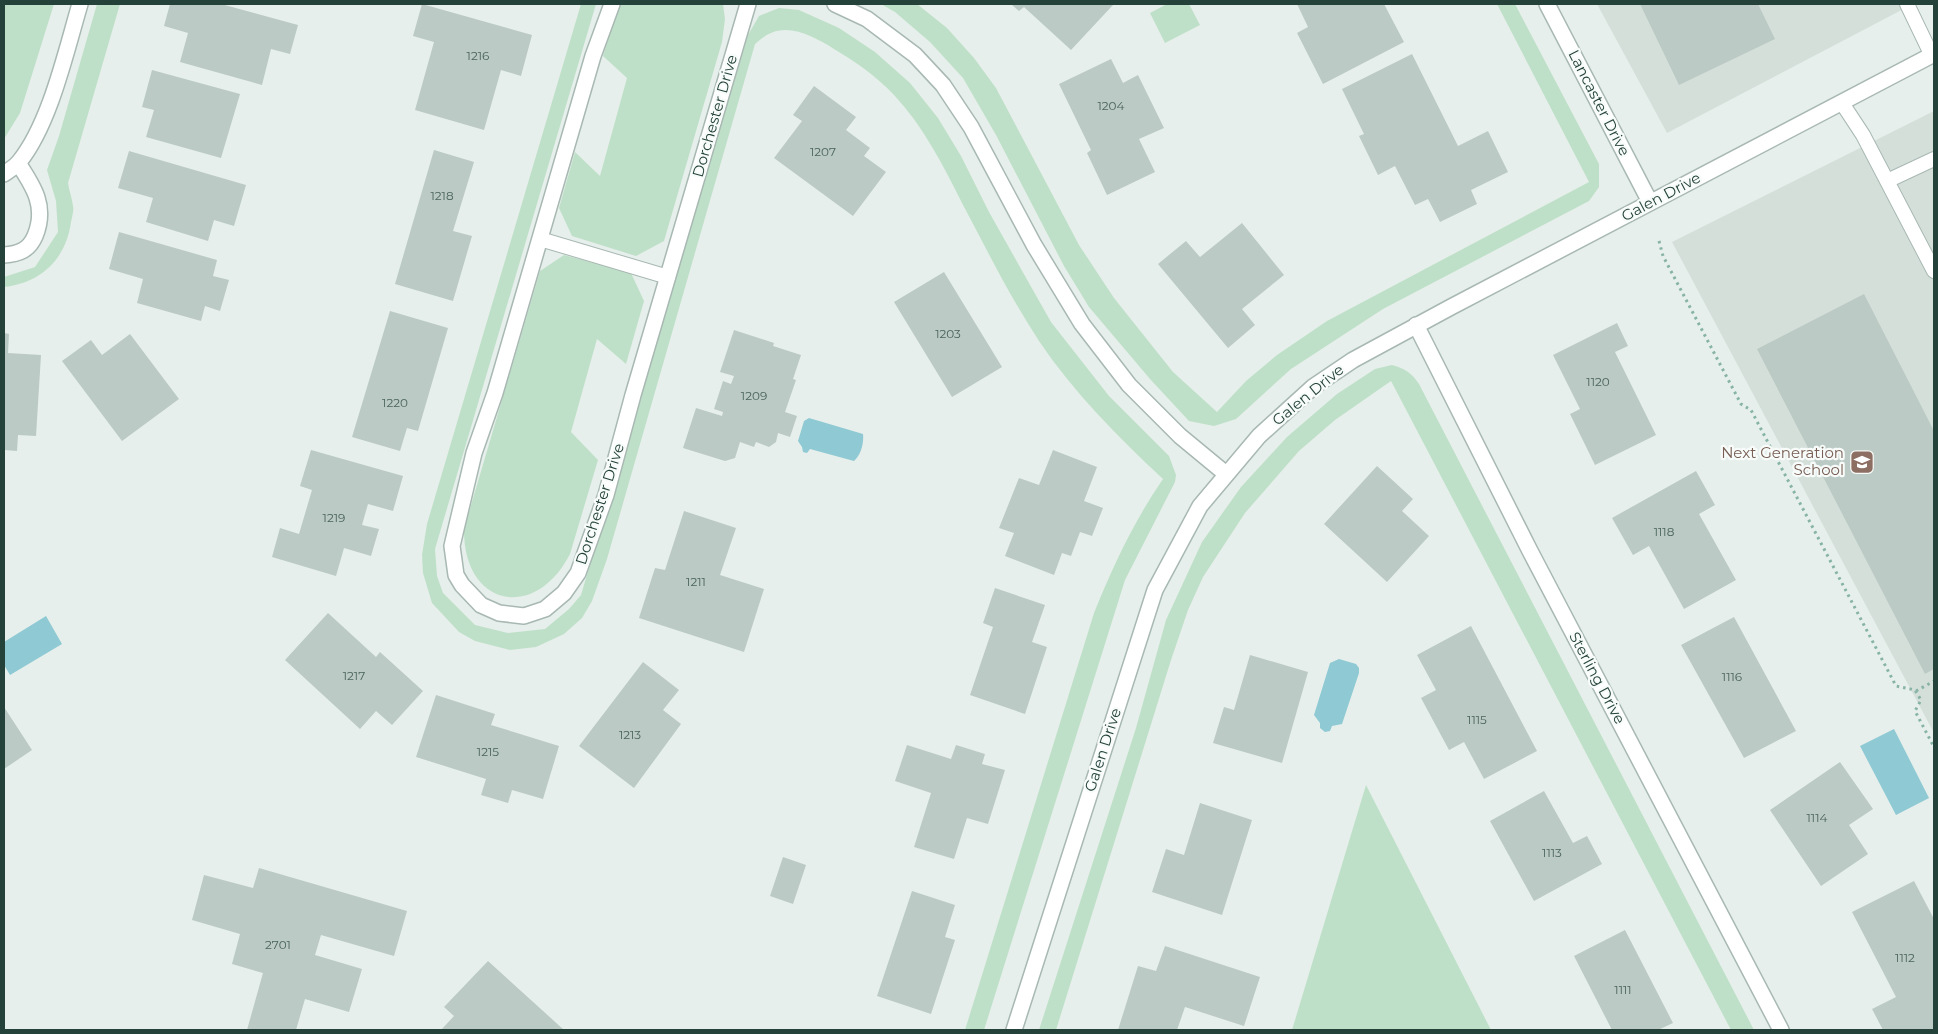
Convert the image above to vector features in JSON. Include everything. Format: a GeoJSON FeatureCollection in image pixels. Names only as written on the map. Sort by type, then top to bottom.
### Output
{"type":"FeatureCollection","features":[{"type":"Feature","properties":{"kind":"street"},"geometry":{"type":"LineString","coordinates":[[4,174],[18,163],[37,136],[57,82],[80,4]]}},
{"type":"Feature","properties":{"kind":"street","name":"Dorchester Drive"},"geometry":{"type":"LineString","coordinates":[[612,4],[593,56],[495,393],[474,453],[452,546],[456,575],[462,585],[481,605],[499,613],[524,616],[545,609],[564,593],[578,573],[606,495],[633,395],[748,4]]}},
{"type":"Feature","properties":{"kind":"street"},"geometry":{"type":"LineString","coordinates":[[835,4],[867,19],[908,50],[943,85],[971,127],[1034,245],[1082,324],[1130,385],[1180,436],[1226,474]]}},
{"type":"Feature","properties":{"kind":"street","name":"Lancaster Drive"},"geometry":{"type":"LineString","coordinates":[[1547,4],[1650,202]]}},
{"type":"Feature","properties":{"kind":"street","name":"Galen Drive"},"geometry":{"type":"LineString","coordinates":[[1014,1030],[1155,590],[1196,514],[1226,474],[1259,436],[1313,387],[1353,360],[1416,325],[1933,55]]}},
{"type":"Feature","properties":{"kind":"street"},"geometry":{"type":"LineString","coordinates":[[4,255],[17,254],[31,245],[40,223],[40,205],[30,181],[18,163]]}},
{"type":"Feature","properties":{"kind":"street","name":"Sterling Drive"},"geometry":{"type":"LineString","coordinates":[[1416,325],[1530,551],[1781,1030]]}},
{"type":"Feature","properties":{"kind":"lane"},"geometry":{"type":"LineString","coordinates":[[1907,4],[1933,55]]}},
{"type":"Feature","properties":{"kind":"lane"},"geometry":{"type":"LineString","coordinates":[[1842,103],[1863,135],[1934,271]]}},
{"type":"Feature","properties":{"kind":"lane"},"geometry":{"type":"LineString","coordinates":[[1887,182],[1934,159]]}},
{"type":"Feature","properties":{"kind":"lane"},"geometry":{"type":"LineString","coordinates":[[540,239],[668,277]]}},
{"type":"Feature","properties":{"kind":"path"},"geometry":{"type":"LineString","coordinates":[[1659,241],[1663,256],[1736,395],[1741,404],[1751,410],[1896,686],[1916,691],[1934,681]]}},
{"type":"Feature","properties":{"kind":"path"},"geometry":{"type":"LineString","coordinates":[[1916,691],[1921,700],[1915,711],[1934,747]]}},
{"type":"Feature","properties":{"kind":"shaded area"},"geometry":{"type":"Polygon","coordinates":[[[1597,4],[1913,4],[1667,133],[1597,4]]]}},
{"type":"Feature","properties":{"kind":"shaded area","name":"Next Generation School"},"geometry":{"type":"Polygon","coordinates":[[[1934,111],[1934,733],[1672,242],[1934,111]]]}},
{"type":"Feature","properties":{"kind":"green space"},"geometry":{"type":"Polygon","coordinates":[[[4,4],[54,4],[20,113],[4,139],[4,4]]]}},
{"type":"Feature","properties":{"kind":"green space"},"geometry":{"type":"Polygon","coordinates":[[[97,4],[120,4],[68,183],[73,210],[68,235],[64,247],[49,267],[29,280],[17,285],[4,287],[4,277],[35,267],[58,232],[56,201],[47,170],[59,136],[97,4]]]}},
{"type":"Feature","properties":{"kind":"green space"},"geometry":{"type":"Polygon","coordinates":[[[581,4],[596,4],[435,549],[437,576],[443,593],[475,625],[508,633],[545,629],[569,609],[581,595],[748,35],[759,16],[779,8],[799,10],[839,28],[875,52],[910,83],[938,118],[961,156],[989,212],[1051,322],[1109,396],[1169,456],[1176,475],[1175,482],[1125,580],[984,1030],[965,1030],[1094,613],[1125,544],[1163,479],[1097,414],[1067,379],[1039,341],[999,273],[940,160],[914,120],[894,95],[865,70],[820,41],[795,31],[779,31],[767,35],[755,44],[607,559],[592,601],[582,618],[564,634],[536,647],[510,650],[475,641],[459,632],[432,603],[423,573],[422,555],[427,524],[581,4]]]}},
{"type":"Feature","properties":{"kind":"green space"},"geometry":{"type":"Polygon","coordinates":[[[619,4],[723,4],[725,19],[722,42],[664,241],[636,256],[572,236],[559,208],[575,152],[600,176],[627,78],[603,56],[619,4]]]}},
{"type":"Feature","properties":{"kind":"green space"},"geometry":{"type":"Polygon","coordinates":[[[881,4],[917,4],[947,28],[974,58],[996,88],[1079,245],[1114,298],[1173,372],[1217,412],[1246,381],[1277,355],[1327,321],[1589,182],[1497,4],[1515,4],[1599,164],[1599,187],[1589,201],[1383,309],[1291,369],[1236,419],[1214,426],[1189,421],[1150,379],[1089,307],[1064,266],[996,135],[963,78],[930,42],[895,12],[881,4]]]}},
{"type":"Feature","properties":{"kind":"green space"},"geometry":{"type":"Polygon","coordinates":[[[1167,4],[1189,4],[1200,25],[1165,43],[1150,13],[1167,4]]]}},
{"type":"Feature","properties":{"kind":"green space"},"geometry":{"type":"Polygon","coordinates":[[[564,255],[631,273],[644,301],[626,364],[597,339],[571,432],[598,460],[570,554],[555,576],[539,590],[521,597],[503,596],[488,589],[475,575],[467,555],[464,529],[540,271],[564,255]]]}},
{"type":"Feature","properties":{"kind":"green space"},"geometry":{"type":"Polygon","coordinates":[[[1392,365],[1407,371],[1419,384],[1754,1030],[1731,1030],[1391,381],[1335,420],[1299,451],[1245,513],[1203,577],[1188,610],[1171,660],[1056,1030],[1039,1030],[1136,728],[1166,620],[1202,542],[1241,487],[1287,437],[1337,394],[1375,369],[1392,365]]]}},
{"type":"Feature","properties":{"kind":"green space"},"geometry":{"type":"Polygon","coordinates":[[[1366,785],[1491,1030],[1292,1030],[1366,785]]]}},
{"type":"Feature","properties":{"kind":"water"},"geometry":{"type":"Polygon","coordinates":[[[809,418],[863,434],[861,449],[854,461],[810,449],[807,453],[803,452],[798,441],[804,421],[809,418]]]}},
{"type":"Feature","properties":{"kind":"water"},"geometry":{"type":"Polygon","coordinates":[[[46,616],[62,644],[10,675],[4,665],[4,642],[46,616]]]}},
{"type":"Feature","properties":{"kind":"water"},"geometry":{"type":"Polygon","coordinates":[[[1339,659],[1356,664],[1359,668],[1359,673],[1342,724],[1332,726],[1330,731],[1325,732],[1320,728],[1320,723],[1314,715],[1330,663],[1339,659]]]}},
{"type":"Feature","properties":{"kind":"water"},"geometry":{"type":"Polygon","coordinates":[[[1894,729],[1929,798],[1896,815],[1860,746],[1894,729]]]}},
{"type":"Feature","properties":{"kind":"building"},"geometry":{"type":"Polygon","coordinates":[[[170,4],[221,4],[298,25],[290,54],[271,49],[262,85],[180,62],[188,33],[164,26],[170,4]]]}},
{"type":"Feature","properties":{"kind":"building"},"geometry":{"type":"Polygon","coordinates":[[[422,4],[532,35],[521,76],[501,70],[484,130],[415,110],[434,42],[413,36],[422,4]]]}},
{"type":"Feature","properties":{"kind":"building"},"geometry":{"type":"Polygon","coordinates":[[[1011,4],[1113,5],[1071,50],[1024,7],[1019,11],[1011,4]]]}},
{"type":"Feature","properties":{"kind":"building"},"geometry":{"type":"Polygon","coordinates":[[[1297,4],[1384,4],[1404,42],[1323,84],[1297,33],[1308,27],[1297,4]]]}},
{"type":"Feature","properties":{"kind":"building"},"geometry":{"type":"Polygon","coordinates":[[[1640,4],[1758,4],[1775,39],[1679,85],[1640,4]]]}},
{"type":"Feature","properties":{"kind":"building"},"geometry":{"type":"Polygon","coordinates":[[[1412,54],[1458,146],[1488,131],[1508,172],[1471,190],[1477,204],[1440,222],[1428,199],[1415,205],[1395,166],[1378,175],[1359,136],[1364,134],[1342,89],[1412,54]]]}},
{"type":"Feature","properties":{"kind":"building"},"geometry":{"type":"Polygon","coordinates":[[[1111,59],[1123,83],[1138,75],[1164,128],[1139,139],[1155,172],[1107,195],[1087,153],[1091,150],[1059,84],[1111,59]]]}},
{"type":"Feature","properties":{"kind":"building"},"geometry":{"type":"Polygon","coordinates":[[[152,70],[240,94],[221,158],[146,137],[154,110],[142,107],[152,70]]]}},
{"type":"Feature","properties":{"kind":"building"},"geometry":{"type":"Polygon","coordinates":[[[814,86],[856,117],[846,130],[870,148],[864,156],[886,172],[853,216],[774,158],[802,121],[793,115],[814,86]]]}},
{"type":"Feature","properties":{"kind":"building"},"geometry":{"type":"Polygon","coordinates":[[[434,150],[474,162],[453,231],[472,236],[453,301],[395,284],[434,150]]]}},
{"type":"Feature","properties":{"kind":"building"},"geometry":{"type":"Polygon","coordinates":[[[129,151],[246,185],[234,226],[214,220],[208,241],[146,222],[153,198],[118,188],[129,151]]]}},
{"type":"Feature","properties":{"kind":"building"},"geometry":{"type":"Polygon","coordinates":[[[1242,223],[1284,275],[1242,309],[1255,325],[1228,348],[1158,264],[1186,241],[1200,257],[1242,223]]]}},
{"type":"Feature","properties":{"kind":"building"},"geometry":{"type":"Polygon","coordinates":[[[119,232],[217,260],[213,276],[229,280],[220,311],[205,306],[201,321],[137,303],[143,279],[109,269],[119,232]]]}},
{"type":"Feature","properties":{"kind":"building"},"geometry":{"type":"Polygon","coordinates":[[[944,272],[1002,367],[952,397],[894,302],[944,272]]]}},
{"type":"Feature","properties":{"kind":"building"},"geometry":{"type":"Polygon","coordinates":[[[1864,294],[1934,431],[1934,669],[1925,674],[1757,349],[1864,294]]]}},
{"type":"Feature","properties":{"kind":"building"},"geometry":{"type":"Polygon","coordinates":[[[390,311],[448,328],[418,431],[407,428],[400,451],[352,437],[390,311]]]}},
{"type":"Feature","properties":{"kind":"building"},"geometry":{"type":"Polygon","coordinates":[[[1617,323],[1628,346],[1615,352],[1656,435],[1595,465],[1570,414],[1580,409],[1553,355],[1617,323]]]}},
{"type":"Feature","properties":{"kind":"building"},"geometry":{"type":"Polygon","coordinates":[[[734,330],[774,343],[773,346],[801,355],[793,379],[796,380],[785,412],[797,416],[790,437],[778,433],[776,442],[769,447],[756,442],[754,447],[740,442],[735,458],[725,461],[683,448],[696,408],[722,416],[723,412],[714,409],[723,381],[731,384],[734,376],[720,372],[734,330]]]}},
{"type":"Feature","properties":{"kind":"building"},"geometry":{"type":"Polygon","coordinates":[[[4,333],[9,334],[8,353],[41,355],[36,436],[18,435],[17,451],[4,450],[4,333]]]}},
{"type":"Feature","properties":{"kind":"building"},"geometry":{"type":"Polygon","coordinates":[[[130,334],[179,399],[122,441],[62,361],[91,340],[102,355],[130,334]]]}},
{"type":"Feature","properties":{"kind":"building"},"geometry":{"type":"Polygon","coordinates":[[[311,450],[403,476],[393,511],[368,504],[362,525],[379,529],[371,556],[344,548],[336,576],[272,557],[280,528],[299,534],[312,490],[300,486],[311,450]]]}},
{"type":"Feature","properties":{"kind":"building"},"geometry":{"type":"Polygon","coordinates":[[[1053,450],[1097,467],[1084,501],[1103,508],[1092,536],[1080,532],[1071,556],[1062,553],[1054,575],[1005,556],[1014,533],[999,528],[1019,478],[1039,485],[1053,450]]]}},
{"type":"Feature","properties":{"kind":"building"},"geometry":{"type":"Polygon","coordinates":[[[1377,466],[1413,499],[1402,511],[1429,536],[1387,582],[1324,524],[1377,466]]]}},
{"type":"Feature","properties":{"kind":"building"},"geometry":{"type":"Polygon","coordinates":[[[1696,471],[1715,505],[1699,514],[1736,580],[1684,609],[1649,546],[1633,555],[1612,518],[1696,471]]]}},
{"type":"Feature","properties":{"kind":"building"},"geometry":{"type":"Polygon","coordinates":[[[684,511],[736,528],[720,575],[764,589],[744,652],[639,618],[655,568],[665,570],[684,511]]]}},
{"type":"Feature","properties":{"kind":"building"},"geometry":{"type":"Polygon","coordinates":[[[995,588],[1045,605],[1032,642],[1047,647],[1025,714],[970,695],[993,627],[983,623],[995,588]]]}},
{"type":"Feature","properties":{"kind":"building"},"geometry":{"type":"Polygon","coordinates":[[[328,613],[376,657],[380,652],[423,691],[392,725],[376,711],[360,729],[285,660],[328,613]]]}},
{"type":"Feature","properties":{"kind":"building"},"geometry":{"type":"Polygon","coordinates":[[[1734,617],[1796,731],[1744,758],[1681,645],[1734,617]]]}},
{"type":"Feature","properties":{"kind":"building"},"geometry":{"type":"Polygon","coordinates":[[[1471,626],[1537,751],[1484,779],[1464,742],[1449,750],[1421,698],[1436,690],[1417,655],[1471,626]]]}},
{"type":"Feature","properties":{"kind":"building"},"geometry":{"type":"Polygon","coordinates":[[[1250,655],[1308,672],[1282,763],[1213,743],[1224,707],[1234,710],[1250,655]]]}},
{"type":"Feature","properties":{"kind":"building"},"geometry":{"type":"Polygon","coordinates":[[[643,662],[679,690],[663,710],[681,724],[634,788],[579,746],[643,662]]]}},
{"type":"Feature","properties":{"kind":"building"},"geometry":{"type":"Polygon","coordinates":[[[436,695],[495,714],[491,725],[559,746],[543,799],[512,790],[508,803],[481,795],[486,779],[416,757],[436,695]]]}},
{"type":"Feature","properties":{"kind":"building"},"geometry":{"type":"Polygon","coordinates":[[[4,707],[32,750],[4,769],[4,707]]]}},
{"type":"Feature","properties":{"kind":"building"},"geometry":{"type":"Polygon","coordinates":[[[907,745],[951,759],[956,745],[985,754],[982,764],[1005,770],[988,824],[967,818],[954,859],[914,847],[931,793],[895,781],[907,745]]]}},
{"type":"Feature","properties":{"kind":"building"},"geometry":{"type":"Polygon","coordinates":[[[1840,762],[1873,809],[1849,825],[1868,854],[1821,886],[1770,810],[1840,762]]]}},
{"type":"Feature","properties":{"kind":"building"},"geometry":{"type":"Polygon","coordinates":[[[1544,791],[1573,843],[1587,836],[1602,864],[1534,901],[1490,821],[1544,791]]]}},
{"type":"Feature","properties":{"kind":"building"},"geometry":{"type":"Polygon","coordinates":[[[1200,803],[1252,820],[1222,915],[1152,892],[1166,849],[1184,855],[1200,803]]]}},
{"type":"Feature","properties":{"kind":"building"},"geometry":{"type":"Polygon","coordinates":[[[783,857],[806,865],[793,904],[770,896],[783,857]]]}},
{"type":"Feature","properties":{"kind":"building"},"geometry":{"type":"Polygon","coordinates":[[[259,868],[407,911],[394,956],[321,935],[315,955],[362,969],[349,1012],[305,999],[296,1030],[247,1030],[263,973],[232,964],[240,934],[192,920],[204,875],[253,888],[259,868]]]}},
{"type":"Feature","properties":{"kind":"building"},"geometry":{"type":"Polygon","coordinates":[[[1914,881],[1934,919],[1934,1029],[1883,1030],[1872,1009],[1896,997],[1852,912],[1914,881]]]}},
{"type":"Feature","properties":{"kind":"building"},"geometry":{"type":"Polygon","coordinates":[[[912,891],[955,905],[945,937],[955,940],[931,1014],[877,996],[912,891]]]}},
{"type":"Feature","properties":{"kind":"building"},"geometry":{"type":"Polygon","coordinates":[[[1625,930],[1673,1023],[1658,1030],[1612,1030],[1574,956],[1625,930]]]}},
{"type":"Feature","properties":{"kind":"building"},"geometry":{"type":"Polygon","coordinates":[[[1165,946],[1260,977],[1244,1026],[1185,1007],[1177,1030],[1118,1030],[1138,966],[1156,971],[1165,946]]]}},
{"type":"Feature","properties":{"kind":"building"},"geometry":{"type":"Polygon","coordinates":[[[488,961],[564,1030],[441,1030],[454,1016],[444,1007],[488,961]]]}},
{"type":"Feature","properties":{"kind":"place","name":"Next Generation School"},"geometry":{"type":"Point","coordinates":[1862,462]}}]}
